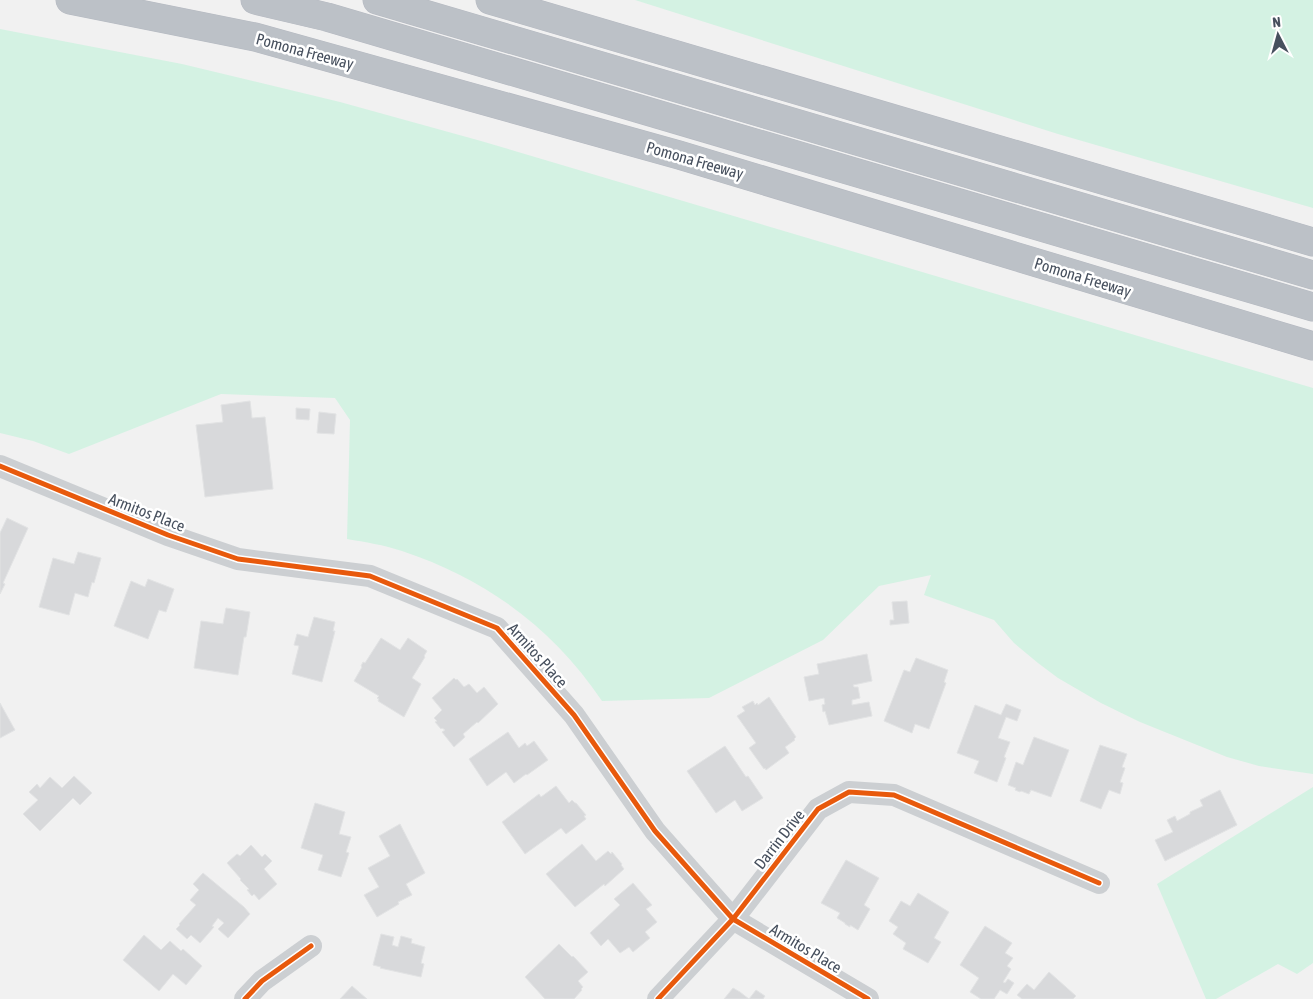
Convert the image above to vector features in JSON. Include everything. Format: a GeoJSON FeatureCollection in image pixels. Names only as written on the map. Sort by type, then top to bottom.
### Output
{"type":"FeatureCollection","features":[{"type":"Feature","properties":{"kind":"highway","name":"Pomona Freeway"},"geometry":{"type":"LineString","coordinates":[[70,0],[255,37],[698,161],[1313,346]]}},
{"type":"Feature","properties":{"kind":"highway"},"geometry":{"type":"LineString","coordinates":[[255,0],[327,17],[1313,307]]}},
{"type":"Feature","properties":{"kind":"highway"},"geometry":{"type":"LineString","coordinates":[[377,0],[1313,275]]}},
{"type":"Feature","properties":{"kind":"highway"},"geometry":{"type":"LineString","coordinates":[[490,0],[1313,242]]}},
{"type":"Feature","properties":{"kind":"street","name":"Armitos Place"},"geometry":{"type":"LineString","coordinates":[[0,466],[160,532],[238,559],[370,576],[497,628],[574,714],[655,831],[733,919],[868,999]]}},
{"type":"Feature","properties":{"kind":"street","name":"Darrin Drive"},"geometry":{"type":"LineString","coordinates":[[658,999],[733,919],[818,809],[849,792],[894,795],[1099,883]]}},
{"type":"Feature","properties":{"kind":"street"},"geometry":{"type":"LineString","coordinates":[[245,999],[262,980],[312,946]]}},
{"type":"Feature","properties":{"kind":"green space"},"geometry":{"type":"Polygon","coordinates":[[[635,0],[1313,0],[1313,208],[1058,134],[635,0]]]}},
{"type":"Feature","properties":{"kind":"green space"},"geometry":{"type":"Polygon","coordinates":[[[0,29],[182,64],[340,102],[481,141],[1313,388],[1313,774],[1259,766],[1227,757],[1140,722],[1101,703],[1058,678],[1038,663],[1014,643],[994,620],[924,595],[931,575],[879,586],[823,640],[709,698],[602,701],[562,651],[515,609],[489,592],[433,562],[381,545],[347,539],[350,420],[335,398],[221,394],[69,454],[33,441],[0,433],[0,29]]]}},
{"type":"Feature","properties":{"kind":"green space"},"geometry":{"type":"Polygon","coordinates":[[[1313,787],[1313,963],[1297,974],[1278,964],[1216,999],[1206,999],[1157,884],[1313,787]]]}},
{"type":"Feature","properties":{"kind":"building"},"geometry":{"type":"Polygon","coordinates":[[[250,401],[252,418],[265,417],[273,489],[205,497],[196,425],[223,422],[221,405],[250,401]]]}},
{"type":"Feature","properties":{"kind":"building"},"geometry":{"type":"Polygon","coordinates":[[[296,408],[310,409],[309,420],[296,419],[296,408]]]}},
{"type":"Feature","properties":{"kind":"building"},"geometry":{"type":"Polygon","coordinates":[[[319,412],[336,414],[334,434],[317,433],[319,412]]]}},
{"type":"Feature","properties":{"kind":"building"},"geometry":{"type":"Polygon","coordinates":[[[7,518],[28,528],[3,583],[5,584],[0,594],[0,533],[7,518]]]}},
{"type":"Feature","properties":{"kind":"building"},"geometry":{"type":"Polygon","coordinates":[[[78,552],[101,558],[88,597],[75,593],[69,615],[39,607],[53,558],[74,564],[78,552]]]}},
{"type":"Feature","properties":{"kind":"building"},"geometry":{"type":"Polygon","coordinates":[[[148,579],[174,589],[166,612],[159,610],[148,639],[114,626],[131,581],[145,587],[148,579]]]}},
{"type":"Feature","properties":{"kind":"building"},"geometry":{"type":"Polygon","coordinates":[[[907,601],[909,623],[890,625],[890,620],[894,620],[892,602],[907,601]]]}},
{"type":"Feature","properties":{"kind":"building"},"geometry":{"type":"Polygon","coordinates":[[[226,608],[250,612],[238,675],[194,668],[201,621],[223,624],[226,608]]]}},
{"type":"Feature","properties":{"kind":"building"},"geometry":{"type":"Polygon","coordinates":[[[314,617],[335,622],[333,631],[335,631],[322,682],[292,674],[299,646],[294,645],[297,634],[308,637],[314,617]]]}},
{"type":"Feature","properties":{"kind":"building"},"geometry":{"type":"Polygon","coordinates":[[[381,638],[400,650],[408,638],[427,651],[412,678],[421,684],[404,717],[378,701],[379,699],[377,698],[379,696],[354,681],[363,662],[365,663],[381,638]]]}},
{"type":"Feature","properties":{"kind":"building"},"geometry":{"type":"Polygon","coordinates":[[[867,654],[872,681],[853,685],[858,687],[860,698],[852,700],[852,705],[869,702],[872,716],[829,725],[825,711],[823,712],[824,698],[809,701],[804,677],[819,674],[817,664],[867,654]]]}},
{"type":"Feature","properties":{"kind":"building"},"geometry":{"type":"Polygon","coordinates":[[[916,658],[948,670],[944,682],[946,683],[929,729],[915,724],[912,733],[884,721],[904,670],[910,672],[916,658]]]}},
{"type":"Feature","properties":{"kind":"building"},"geometry":{"type":"Polygon","coordinates":[[[454,678],[464,687],[469,684],[477,693],[484,687],[498,704],[463,734],[465,737],[454,747],[442,732],[445,730],[441,729],[435,722],[437,721],[434,718],[442,710],[432,698],[454,678]]]}},
{"type":"Feature","properties":{"kind":"building"},"geometry":{"type":"Polygon","coordinates":[[[769,697],[796,737],[795,740],[785,747],[789,753],[766,770],[749,748],[756,743],[737,716],[745,711],[742,707],[753,701],[755,705],[757,703],[758,705],[769,697]]]}},
{"type":"Feature","properties":{"kind":"building"},"geometry":{"type":"Polygon","coordinates":[[[0,703],[15,730],[0,738],[0,703]]]}},
{"type":"Feature","properties":{"kind":"building"},"geometry":{"type":"Polygon","coordinates":[[[1006,704],[1021,710],[1017,721],[1006,717],[998,738],[1010,742],[997,782],[974,773],[979,761],[957,753],[975,705],[1001,715],[1006,704]]]}},
{"type":"Feature","properties":{"kind":"building"},"geometry":{"type":"Polygon","coordinates":[[[508,732],[519,748],[525,743],[527,746],[534,741],[548,760],[514,783],[506,772],[487,786],[469,759],[508,732]]]}},
{"type":"Feature","properties":{"kind":"building"},"geometry":{"type":"Polygon","coordinates":[[[1034,737],[1069,750],[1051,797],[1031,790],[1029,794],[1020,792],[1008,785],[1016,762],[1023,765],[1034,737]]]}},
{"type":"Feature","properties":{"kind":"building"},"geometry":{"type":"Polygon","coordinates":[[[1100,745],[1127,754],[1122,767],[1125,768],[1120,782],[1123,783],[1120,794],[1109,790],[1101,809],[1080,801],[1100,745]]]}},
{"type":"Feature","properties":{"kind":"building"},"geometry":{"type":"Polygon","coordinates":[[[725,746],[763,798],[742,811],[735,800],[716,813],[687,771],[725,746]]]}},
{"type":"Feature","properties":{"kind":"building"},"geometry":{"type":"Polygon","coordinates":[[[74,776],[92,793],[80,805],[73,798],[40,831],[23,814],[38,800],[29,792],[37,784],[40,788],[50,777],[62,788],[74,776]]]}},
{"type":"Feature","properties":{"kind":"building"},"geometry":{"type":"Polygon","coordinates":[[[556,786],[569,803],[572,800],[576,803],[586,815],[584,816],[586,819],[566,834],[561,828],[525,854],[502,822],[539,794],[541,797],[556,786]]]}},
{"type":"Feature","properties":{"kind":"building"},"geometry":{"type":"Polygon","coordinates":[[[1220,790],[1237,825],[1165,861],[1155,840],[1173,832],[1167,820],[1175,816],[1177,821],[1190,814],[1190,812],[1203,806],[1200,800],[1220,790]]]}},
{"type":"Feature","properties":{"kind":"building"},"geometry":{"type":"Polygon","coordinates":[[[315,803],[345,812],[339,834],[351,837],[346,852],[349,853],[341,877],[318,870],[323,855],[301,848],[315,803]]]}},
{"type":"Feature","properties":{"kind":"building"},"geometry":{"type":"Polygon","coordinates":[[[400,824],[425,873],[406,884],[412,895],[398,902],[399,904],[377,917],[364,895],[379,887],[368,868],[390,856],[379,836],[400,824]]]}},
{"type":"Feature","properties":{"kind":"building"},"geometry":{"type":"Polygon","coordinates":[[[582,844],[596,861],[608,851],[611,854],[612,852],[624,869],[605,886],[604,884],[575,907],[546,874],[582,844]]]}},
{"type":"Feature","properties":{"kind":"building"},"geometry":{"type":"Polygon","coordinates":[[[251,845],[262,857],[265,854],[272,861],[264,869],[277,884],[259,900],[254,894],[252,896],[247,890],[249,889],[227,863],[237,854],[240,856],[251,845]]]}},
{"type":"Feature","properties":{"kind":"building"},"geometry":{"type":"Polygon","coordinates":[[[846,860],[879,878],[864,905],[870,909],[858,930],[837,918],[840,913],[821,903],[846,860]]]}},
{"type":"Feature","properties":{"kind":"building"},"geometry":{"type":"Polygon","coordinates":[[[203,873],[250,914],[228,938],[218,929],[224,923],[218,918],[212,926],[214,927],[200,943],[191,935],[187,939],[176,929],[196,905],[190,900],[199,890],[193,884],[203,873]]]}},
{"type":"Feature","properties":{"kind":"building"},"geometry":{"type":"Polygon","coordinates":[[[633,883],[652,905],[646,909],[657,922],[645,932],[650,938],[633,952],[629,947],[620,953],[608,939],[601,946],[590,933],[620,905],[614,899],[633,883]]]}},
{"type":"Feature","properties":{"kind":"building"},"geometry":{"type":"Polygon","coordinates":[[[918,893],[949,912],[934,938],[941,942],[928,963],[903,949],[906,943],[893,934],[898,927],[889,921],[901,901],[910,906],[918,893]]]}},
{"type":"Feature","properties":{"kind":"building"},"geometry":{"type":"Polygon","coordinates":[[[985,926],[1012,943],[1005,953],[1013,958],[1007,966],[1011,969],[1003,982],[1005,983],[1008,979],[1014,983],[1007,994],[1000,990],[994,999],[981,999],[970,992],[979,978],[960,965],[985,926]]]}},
{"type":"Feature","properties":{"kind":"building"},"geometry":{"type":"Polygon","coordinates":[[[381,934],[394,937],[392,945],[398,947],[401,936],[412,939],[411,943],[425,947],[421,963],[424,964],[421,977],[373,965],[381,934]]]}},
{"type":"Feature","properties":{"kind":"building"},"geometry":{"type":"Polygon","coordinates":[[[144,935],[161,950],[170,941],[181,951],[183,949],[202,966],[186,985],[173,974],[159,991],[123,960],[144,935]]]}},
{"type":"Feature","properties":{"kind":"building"},"geometry":{"type":"Polygon","coordinates":[[[559,944],[588,972],[578,981],[583,987],[574,999],[545,999],[525,977],[559,944]]]}},
{"type":"Feature","properties":{"kind":"building"},"geometry":{"type":"Polygon","coordinates":[[[1049,972],[1076,996],[1073,999],[1022,999],[1017,995],[1027,984],[1034,990],[1049,972]]]}},
{"type":"Feature","properties":{"kind":"building"},"geometry":{"type":"Polygon","coordinates":[[[352,986],[367,999],[340,999],[352,986]]]}},
{"type":"Feature","properties":{"kind":"building"},"geometry":{"type":"Polygon","coordinates":[[[733,988],[740,992],[749,999],[724,999],[733,988]]]}},
{"type":"Feature","properties":{"kind":"building"},"geometry":{"type":"Polygon","coordinates":[[[756,990],[765,996],[763,999],[749,999],[756,990]]]}},
{"type":"Feature","properties":{"kind":"cycle path"},"geometry":{"type":"LineString","coordinates":[[0,466],[168,535],[238,559],[370,576],[497,628],[574,715],[655,831],[733,919],[868,999]]}},
{"type":"Feature","properties":{"kind":"cycle path"},"geometry":{"type":"LineString","coordinates":[[658,999],[733,919],[818,809],[849,792],[894,795],[1099,883]]}},
{"type":"Feature","properties":{"kind":"cycle path"},"geometry":{"type":"LineString","coordinates":[[245,999],[262,981],[311,946]]}}]}
